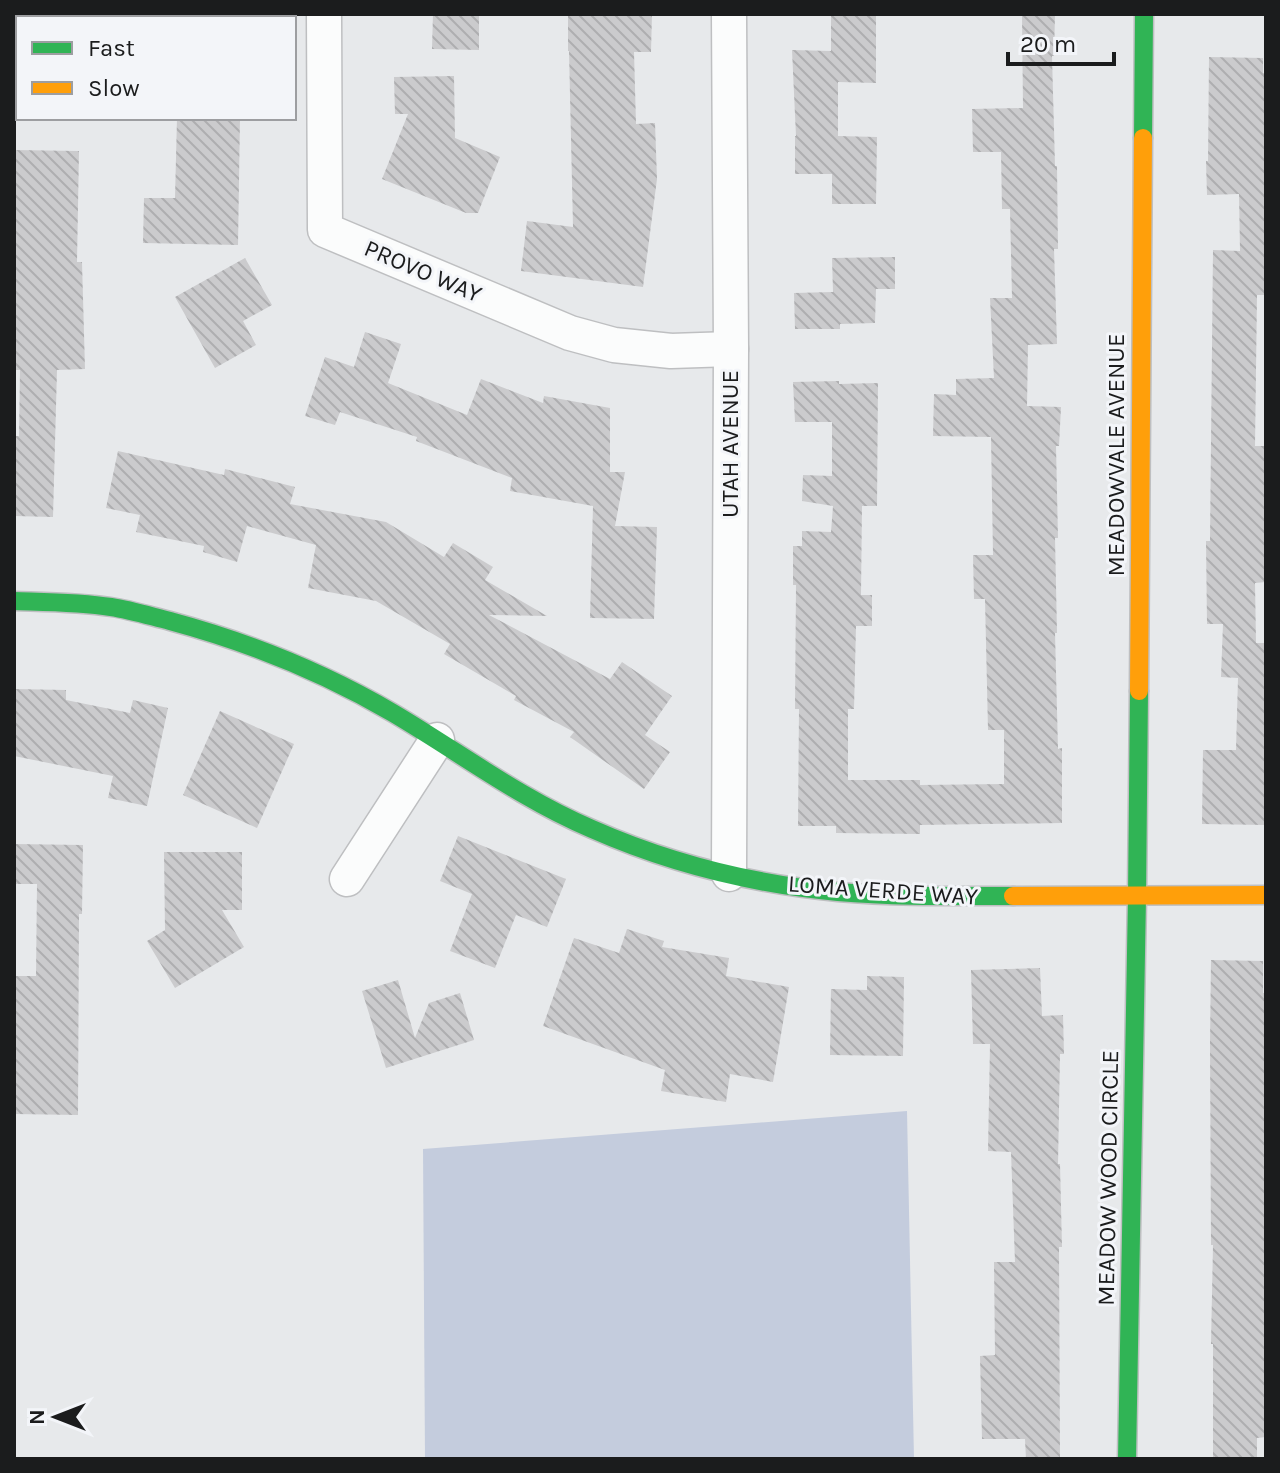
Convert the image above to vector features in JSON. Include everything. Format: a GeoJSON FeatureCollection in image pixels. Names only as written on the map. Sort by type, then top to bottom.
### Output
{"type":"FeatureCollection","features":[{"type":"Feature","properties":{"kind":"street","name":"PROVO WAY"},"geometry":{"type":"LineString","coordinates":[[324,14],[325,230],[570,333],[614,345],[657,350],[731,349]]}},
{"type":"Feature","properties":{"kind":"street","name":"UTAH AVENUE"},"geometry":{"type":"LineString","coordinates":[[729,14],[729,874]]}},
{"type":"Feature","properties":{"kind":"street","name":"MEADOWVALE AVENUE"},"geometry":{"type":"LineString","coordinates":[[1137,897],[1144,14]]}},
{"type":"Feature","properties":{"kind":"street","name":"LOMA VERDE WAY"},"geometry":{"type":"LineString","coordinates":[[14,601],[115,607],[204,630],[277,655],[360,694],[498,781],[560,814],[623,843],[702,868],[812,890],[895,896],[1266,895]]}},
{"type":"Feature","properties":{"kind":"street"},"geometry":{"type":"LineString","coordinates":[[347,879],[437,740]]}},
{"type":"Feature","properties":{"kind":"street","name":"MEADOW WOOD CIRCLE"},"geometry":{"type":"LineString","coordinates":[[1127,1459],[1137,897]]}},
{"type":"Feature","properties":{"kind":"shaded area"},"geometry":{"type":"Polygon","coordinates":[[[907,1111],[914,1459],[425,1459],[423,1149],[907,1111]]]}},
{"type":"Feature","properties":{"kind":"building"},"geometry":{"type":"Polygon","coordinates":[[[433,14],[479,14],[479,50],[432,49],[433,14]]]}},
{"type":"Feature","properties":{"kind":"building"},"geometry":{"type":"Polygon","coordinates":[[[568,14],[652,14],[651,52],[634,52],[636,124],[655,123],[657,179],[643,287],[521,271],[527,221],[573,227],[568,14]]]}},
{"type":"Feature","properties":{"kind":"building"},"geometry":{"type":"Polygon","coordinates":[[[831,14],[876,15],[876,83],[838,82],[838,136],[877,137],[876,204],[832,204],[832,174],[795,174],[792,50],[831,51],[831,14]]]}},
{"type":"Feature","properties":{"kind":"building"},"geometry":{"type":"Polygon","coordinates":[[[1022,14],[1055,14],[1052,56],[1057,166],[1058,249],[1054,249],[1057,344],[1028,345],[1027,406],[1061,407],[1059,446],[1056,446],[1058,538],[1055,538],[1055,633],[1058,749],[1062,748],[1062,823],[920,825],[920,834],[836,833],[836,826],[798,826],[799,709],[795,709],[796,585],[793,585],[793,546],[802,546],[802,531],[831,532],[833,506],[802,501],[803,475],[832,476],[832,422],[795,422],[793,382],[878,383],[877,506],[862,506],[861,595],[872,595],[872,626],[856,626],[854,709],[848,709],[848,780],[920,780],[920,785],[1004,784],[1004,730],[988,730],[985,599],[974,599],[973,555],[993,555],[991,437],[933,436],[934,394],[956,395],[956,379],[994,378],[990,298],[1012,298],[1010,209],[1002,209],[1001,152],[973,152],[972,109],[1023,108],[1022,14]]]}},
{"type":"Feature","properties":{"kind":"building"},"geometry":{"type":"Polygon","coordinates":[[[1209,57],[1263,58],[1263,73],[1266,73],[1266,295],[1257,295],[1255,446],[1266,446],[1266,582],[1255,583],[1256,643],[1266,643],[1266,825],[1202,824],[1203,750],[1236,750],[1238,678],[1221,677],[1223,624],[1207,624],[1213,250],[1240,251],[1239,194],[1207,195],[1209,57]]]}},
{"type":"Feature","properties":{"kind":"building"},"geometry":{"type":"Polygon","coordinates":[[[454,76],[455,138],[500,157],[478,213],[466,213],[382,179],[408,114],[395,114],[394,77],[454,76]]]}},
{"type":"Feature","properties":{"kind":"building"},"geometry":{"type":"Polygon","coordinates":[[[177,120],[240,120],[238,245],[143,243],[144,198],[175,198],[177,120]]]}},
{"type":"Feature","properties":{"kind":"building"},"geometry":{"type":"Polygon","coordinates":[[[14,150],[79,151],[77,262],[82,262],[85,369],[57,370],[53,517],[14,516],[14,436],[19,436],[20,370],[14,370],[14,150]]]}},
{"type":"Feature","properties":{"kind":"building"},"geometry":{"type":"Polygon","coordinates":[[[895,257],[895,289],[876,289],[875,323],[840,324],[840,329],[795,329],[794,293],[833,292],[832,258],[895,257]]]}},
{"type":"Feature","properties":{"kind":"building"},"geometry":{"type":"Polygon","coordinates":[[[245,258],[272,305],[243,321],[256,345],[215,368],[175,297],[245,258]]]}},
{"type":"Feature","properties":{"kind":"building"},"geometry":{"type":"Polygon","coordinates":[[[365,332],[401,344],[388,383],[467,415],[481,379],[543,403],[544,396],[610,408],[610,472],[625,472],[615,526],[657,527],[654,619],[590,618],[593,506],[510,491],[512,478],[416,441],[417,437],[340,412],[335,425],[305,416],[325,357],[354,367],[365,332]]]}},
{"type":"Feature","properties":{"kind":"building"},"geometry":{"type":"Polygon","coordinates":[[[118,451],[224,475],[225,469],[295,487],[290,504],[386,522],[444,557],[453,543],[493,567],[485,580],[547,616],[489,615],[610,679],[622,662],[672,696],[645,735],[670,752],[644,789],[570,737],[574,732],[514,700],[516,696],[444,654],[450,644],[376,601],[308,588],[316,545],[247,526],[237,562],[203,552],[204,546],[136,532],[140,515],[106,508],[118,451]]]}},
{"type":"Feature","properties":{"kind":"building"},"geometry":{"type":"Polygon","coordinates":[[[14,689],[66,690],[66,700],[130,713],[133,700],[168,708],[147,806],[108,798],[113,776],[14,756],[14,689]]]}},
{"type":"Feature","properties":{"kind":"building"},"geometry":{"type":"Polygon","coordinates":[[[220,711],[294,744],[257,828],[183,795],[220,711]]]}},
{"type":"Feature","properties":{"kind":"building"},"geometry":{"type":"Polygon","coordinates":[[[458,836],[566,879],[547,927],[516,915],[495,968],[450,951],[472,894],[440,881],[458,836]]]}},
{"type":"Feature","properties":{"kind":"building"},"geometry":{"type":"Polygon","coordinates":[[[14,844],[83,845],[82,914],[79,914],[78,1115],[14,1114],[14,976],[36,976],[37,884],[14,884],[14,844]]]}},
{"type":"Feature","properties":{"kind":"building"},"geometry":{"type":"Polygon","coordinates":[[[164,852],[242,852],[242,910],[222,910],[244,947],[175,988],[147,941],[165,930],[164,852]]]}},
{"type":"Feature","properties":{"kind":"building"},"geometry":{"type":"Polygon","coordinates":[[[627,929],[664,941],[662,947],[729,958],[726,976],[789,987],[773,1082],[730,1074],[726,1102],[661,1091],[665,1070],[543,1026],[574,938],[619,953],[627,929]]]}},
{"type":"Feature","properties":{"kind":"building"},"geometry":{"type":"Polygon","coordinates":[[[1211,960],[1263,961],[1263,993],[1266,993],[1266,1437],[1257,1438],[1257,1459],[1213,1459],[1211,960]]]}},
{"type":"Feature","properties":{"kind":"building"},"geometry":{"type":"Polygon","coordinates":[[[1040,968],[1042,1016],[1063,1015],[1058,1164],[1062,1247],[1059,1247],[1060,1459],[1026,1459],[1025,1439],[982,1439],[980,1356],[995,1355],[994,1262],[1015,1262],[1011,1152],[988,1151],[990,1044],[973,1044],[971,970],[1040,968]]]}},
{"type":"Feature","properties":{"kind":"building"},"geometry":{"type":"Polygon","coordinates":[[[867,976],[904,977],[903,1056],[830,1055],[831,989],[867,990],[867,976]]]}},
{"type":"Feature","properties":{"kind":"building"},"geometry":{"type":"Polygon","coordinates":[[[398,980],[415,1038],[429,1003],[460,993],[474,1040],[386,1068],[362,991],[398,980]]]}},
{"type":"Feature","properties":{"kind":"traffic: fast"},"geometry":{"type":"LineString","coordinates":[[1143,138],[1144,14]]}},
{"type":"Feature","properties":{"kind":"traffic: fast"},"geometry":{"type":"LineString","coordinates":[[14,601],[87,604],[126,610],[199,629],[256,649],[367,698],[566,817],[681,862],[743,878],[838,892],[1013,896]]}},
{"type":"Feature","properties":{"kind":"traffic: fast"},"geometry":{"type":"LineString","coordinates":[[1127,1459],[1139,691]]}},
{"type":"Feature","properties":{"kind":"traffic: slow"},"geometry":{"type":"LineString","coordinates":[[1139,691],[1143,138]]}},
{"type":"Feature","properties":{"kind":"traffic: slow"},"geometry":{"type":"LineString","coordinates":[[1013,896],[1266,895]]}}]}
